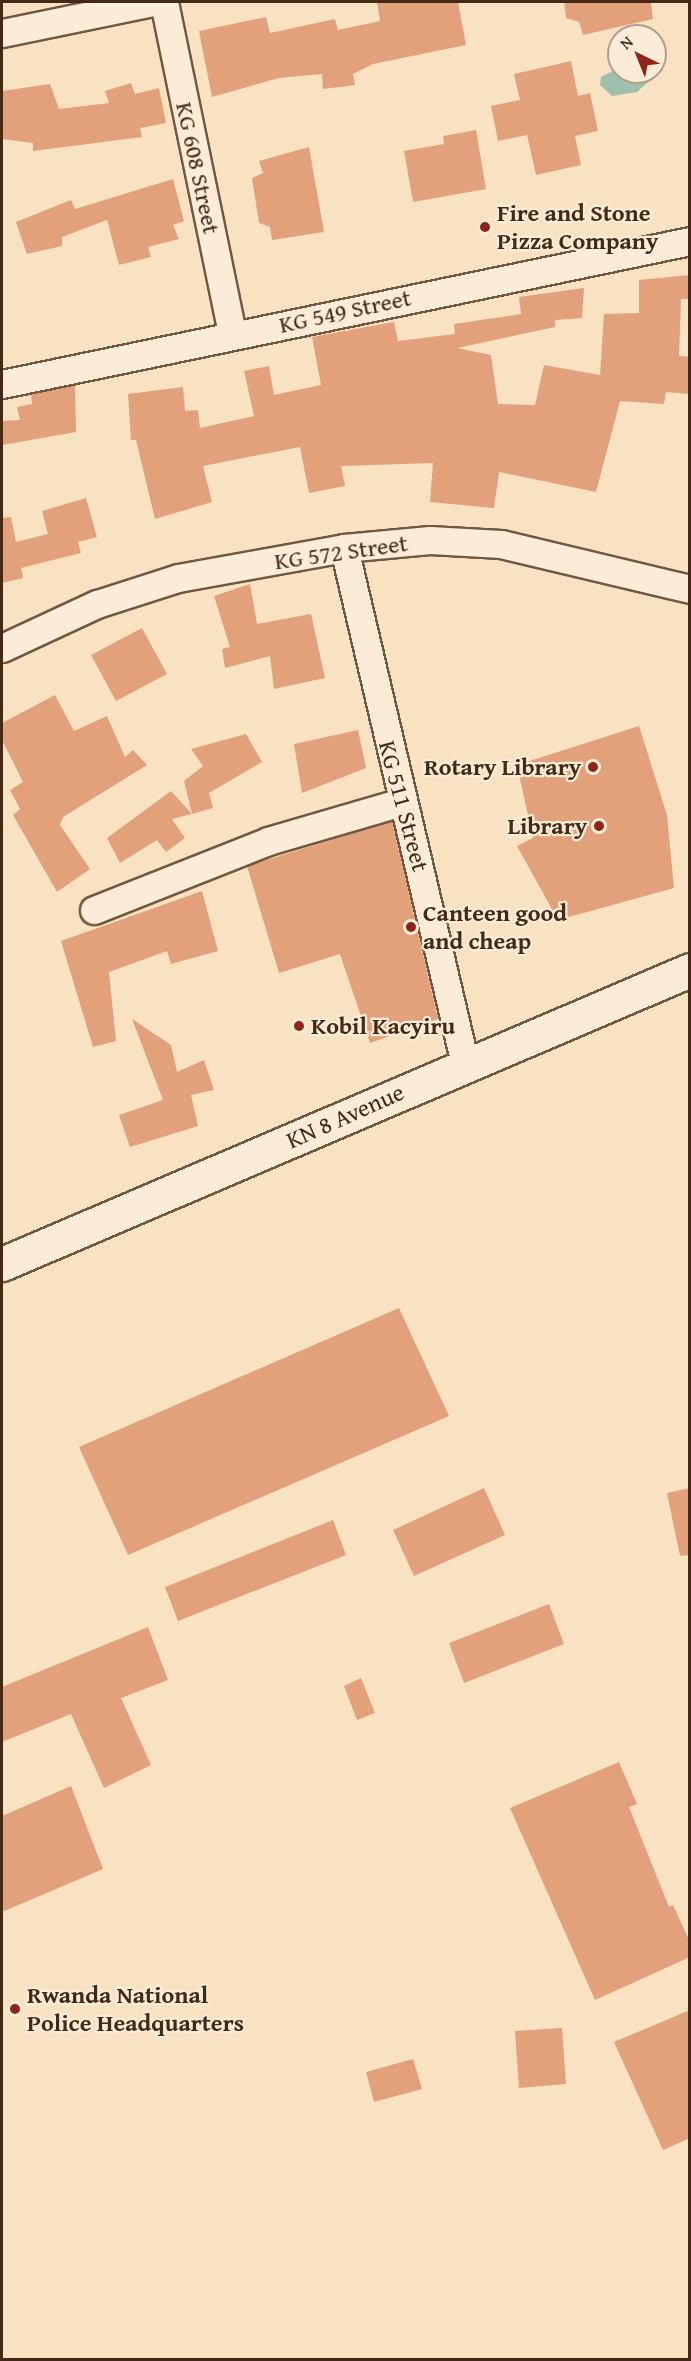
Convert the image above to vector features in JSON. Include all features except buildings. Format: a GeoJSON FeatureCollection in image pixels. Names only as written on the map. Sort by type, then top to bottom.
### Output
{"type":"FeatureCollection","features":[{"type":"Feature","properties":{"kind":"main road","name":"KN 8 Avenue"},"geometry":{"type":"LineString","coordinates":[[2,1264],[465,1064],[690,970]]}},
{"type":"Feature","properties":{"kind":"street"},"geometry":{"type":"LineString","coordinates":[[2,33],[153,2]]}},
{"type":"Feature","properties":{"kind":"street","name":"KG 608 Street"},"geometry":{"type":"LineString","coordinates":[[164,2],[232,334]]}},
{"type":"Feature","properties":{"kind":"street","name":"KG 549 Street"},"geometry":{"type":"LineString","coordinates":[[2,384],[232,334],[690,241]]}},
{"type":"Feature","properties":{"kind":"street","name":"KG 572 Street"},"geometry":{"type":"LineString","coordinates":[[2,648],[97,604],[178,578],[344,548],[430,540],[501,544],[690,589]]}},
{"type":"Feature","properties":{"kind":"street","name":"KG 511 Street"},"geometry":{"type":"LineString","coordinates":[[344,548],[401,802],[465,1064]]}},
{"type":"Feature","properties":{"kind":"street"},"geometry":{"type":"LineString","coordinates":[[94,910],[268,841],[401,802]]}},
{"type":"Feature","properties":{"kind":"shaded area"},"geometry":{"type":"Polygon","coordinates":[[[607,74],[607,84],[646,84],[637,92],[612,96],[600,85],[601,77],[607,74]]]}},
{"type":"Feature","properties":{"kind":"place","name":"Fire and Stone Pizza Company"},"geometry":{"type":"Point","coordinates":[485,227]}},
{"type":"Feature","properties":{"kind":"place","name":"Rotary Library"},"geometry":{"type":"Point","coordinates":[593,767]}},
{"type":"Feature","properties":{"kind":"place","name":"Library"},"geometry":{"type":"Point","coordinates":[599,826]}},
{"type":"Feature","properties":{"kind":"place","name":"Canteen good and cheap"},"geometry":{"type":"Point","coordinates":[411,927]}},
{"type":"Feature","properties":{"kind":"place","name":"Kobil Kacyiru"},"geometry":{"type":"Point","coordinates":[299,1026]}},
{"type":"Feature","properties":{"kind":"place","name":"Rwanda National Police Headquarters"},"geometry":{"type":"Point","coordinates":[15,2009]}}]}
